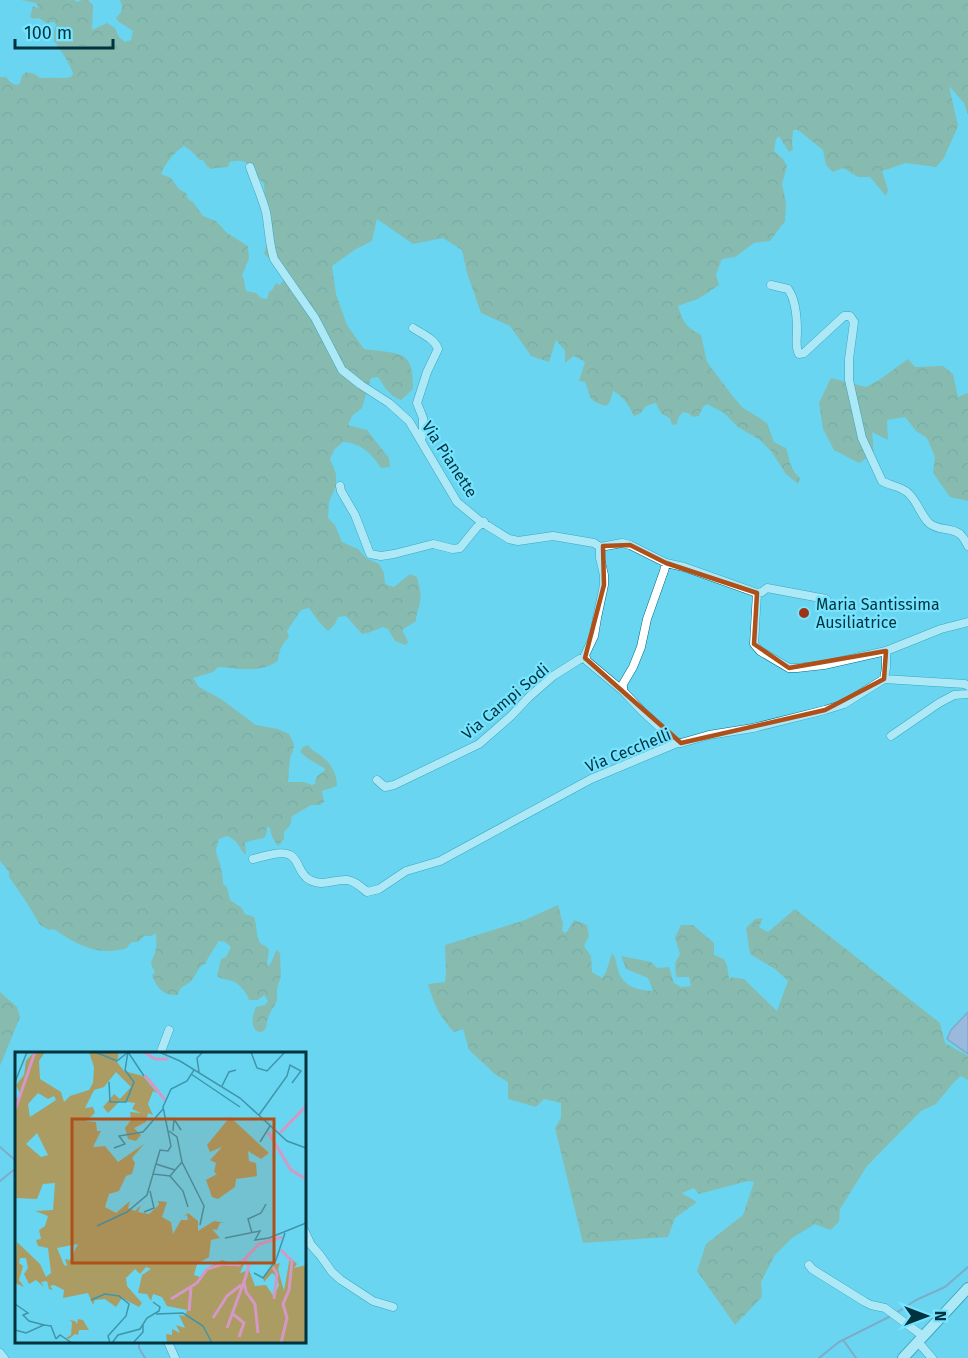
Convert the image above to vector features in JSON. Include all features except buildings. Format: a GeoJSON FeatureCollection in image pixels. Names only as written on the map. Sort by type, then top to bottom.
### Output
{"type":"FeatureCollection","features":[{"type":"Feature","properties":{"kind":"main road"},"geometry":{"type":"LineString","coordinates":[[903,1358],[968,1288]]}},
{"type":"Feature","properties":{"kind":"street","name":"Via Pianette"},"geometry":{"type":"LineString","coordinates":[[250,167],[263,204],[274,259],[315,318],[342,370],[396,408],[409,421],[457,502],[480,521],[509,539],[518,541],[553,536],[594,543],[600,547],[621,543],[630,545],[666,563],[684,567],[757,593]]}},
{"type":"Feature","properties":{"kind":"street"},"geometry":{"type":"LineString","coordinates":[[771,285],[788,288],[792,294],[796,313],[796,349],[800,354],[804,353],[844,316],[850,316],[854,322],[849,359],[849,380],[862,438],[882,481],[907,492],[930,524],[955,531],[960,534],[968,546]]}},
{"type":"Feature","properties":{"kind":"street"},"geometry":{"type":"LineString","coordinates":[[413,328],[433,341],[438,350],[427,372],[417,403],[423,418],[421,440]]}},
{"type":"Feature","properties":{"kind":"street"},"geometry":{"type":"LineString","coordinates":[[340,486],[355,515],[370,554],[381,556],[394,554],[433,544],[453,549],[460,548],[484,522]]}},
{"type":"Feature","properties":{"kind":"street"},"geometry":{"type":"LineString","coordinates":[[600,547],[604,585],[594,636],[585,658],[623,690],[677,743]]}},
{"type":"Feature","properties":{"kind":"street"},"geometry":{"type":"LineString","coordinates":[[623,690],[623,684],[641,647],[647,619],[666,563]]}},
{"type":"Feature","properties":{"kind":"street"},"geometry":{"type":"LineString","coordinates":[[829,607],[826,599],[767,588],[757,593],[754,644],[760,651],[789,668],[797,668],[824,665],[886,651],[940,629],[968,622]]}},
{"type":"Feature","properties":{"kind":"street"},"geometry":{"type":"LineString","coordinates":[[886,651],[884,679],[968,686]]}},
{"type":"Feature","properties":{"kind":"street","name":"Via Campi Sodi"},"geometry":{"type":"LineString","coordinates":[[377,780],[385,787],[394,785],[479,744],[553,676],[585,658]]}},
{"type":"Feature","properties":{"kind":"street","name":"Via Cecchelli"},"geometry":{"type":"LineString","coordinates":[[253,859],[278,853],[289,854],[311,881],[322,884],[347,880],[354,882],[367,892],[378,889],[406,871],[440,861],[591,778],[677,743],[753,728],[844,704],[884,679]]}},
{"type":"Feature","properties":{"kind":"street"},"geometry":{"type":"LineString","coordinates":[[891,736],[939,703],[954,695],[968,694]]}},
{"type":"Feature","properties":{"kind":"street"},"geometry":{"type":"LineString","coordinates":[[160,1052],[169,1030]]}},
{"type":"Feature","properties":{"kind":"street"},"geometry":{"type":"LineString","coordinates":[[306,1234],[311,1245],[341,1280],[373,1301],[393,1307]]}},
{"type":"Feature","properties":{"kind":"street"},"geometry":{"type":"LineString","coordinates":[[809,1265],[865,1302],[885,1308],[920,1339],[932,1358]]}},
{"type":"Feature","properties":{"kind":"street"},"geometry":{"type":"LineString","coordinates":[[169,1343],[175,1358]]}},
{"type":"Feature","properties":{"kind":"street"},"geometry":{"type":"LineString","coordinates":[[0,1353],[4,1358]]}},
{"type":"Feature","properties":{"kind":"highlighted area"},"geometry":{"type":"Polygon","coordinates":[[[630,545],[666,563],[757,593],[754,644],[789,668],[886,651],[884,679],[825,710],[681,743],[585,658],[604,585],[603,546],[630,545]]]}},
{"type":"Feature","properties":{"kind":"green space"},"geometry":{"type":"Polygon","coordinates":[[[21,0],[74,0],[77,2],[88,0],[93,5],[92,30],[107,23],[115,28],[119,37],[125,42],[131,40],[133,31],[116,18],[121,12],[120,0],[968,0],[968,115],[964,103],[949,86],[958,126],[944,158],[936,167],[906,163],[882,171],[888,190],[886,196],[870,177],[858,177],[843,168],[833,172],[826,165],[823,150],[798,130],[793,130],[793,150],[789,152],[779,136],[776,139],[774,151],[787,166],[782,184],[786,203],[785,221],[770,241],[754,243],[735,257],[722,259],[716,275],[719,285],[698,299],[678,306],[686,324],[701,335],[707,362],[731,394],[742,407],[767,423],[774,442],[786,448],[792,468],[800,478],[798,484],[786,474],[771,451],[760,440],[738,427],[724,413],[707,404],[699,416],[693,417],[683,412],[677,424],[672,425],[670,419],[662,414],[656,403],[646,406],[640,414],[634,416],[625,401],[613,391],[610,402],[606,406],[592,400],[585,382],[579,381],[585,362],[574,356],[565,363],[565,351],[556,340],[549,362],[531,356],[510,326],[481,313],[467,273],[462,250],[443,238],[413,244],[377,219],[372,241],[332,266],[336,294],[347,325],[364,349],[403,356],[409,362],[412,371],[413,389],[401,400],[397,399],[390,394],[378,377],[371,378],[362,408],[352,416],[348,425],[367,430],[389,458],[390,467],[381,468],[365,450],[355,444],[343,442],[334,450],[330,459],[336,474],[336,486],[329,502],[328,518],[335,525],[342,542],[358,549],[366,558],[379,564],[384,573],[385,584],[394,587],[410,574],[417,577],[421,599],[416,621],[402,630],[408,642],[406,645],[395,641],[388,629],[383,627],[362,634],[346,616],[338,617],[328,631],[309,608],[301,610],[287,631],[289,637],[281,648],[278,661],[256,669],[218,667],[213,672],[193,678],[199,687],[221,699],[256,725],[278,729],[289,734],[294,744],[288,782],[304,782],[312,785],[315,784],[316,777],[324,771],[325,768],[300,752],[308,745],[330,764],[337,781],[337,786],[322,791],[324,802],[320,805],[311,805],[291,817],[291,823],[284,832],[284,839],[278,846],[272,837],[270,828],[267,827],[264,838],[245,842],[246,855],[237,843],[227,836],[219,839],[217,845],[216,852],[223,884],[227,887],[230,900],[242,908],[245,914],[254,917],[260,943],[269,949],[268,966],[277,950],[280,953],[281,976],[277,989],[277,1001],[270,1013],[266,1028],[262,1032],[255,1029],[253,1019],[256,1007],[265,1005],[268,1001],[264,995],[258,1000],[249,1000],[238,984],[217,976],[221,959],[226,957],[231,947],[225,942],[219,941],[206,963],[200,967],[178,995],[165,993],[152,976],[155,971],[151,962],[156,948],[155,933],[152,936],[144,936],[127,948],[117,950],[97,950],[79,944],[54,929],[49,930],[40,925],[9,877],[9,872],[0,861],[0,77],[6,77],[16,85],[20,83],[22,75],[27,72],[40,78],[67,78],[73,74],[54,41],[56,25],[54,22],[48,24],[39,18],[30,17],[33,6],[38,8],[36,3],[21,0]],[[184,146],[181,148],[170,158],[161,174],[171,178],[179,189],[186,193],[188,199],[203,216],[216,221],[227,233],[248,246],[249,258],[242,276],[246,291],[267,299],[276,283],[280,285],[288,274],[264,254],[267,242],[264,184],[247,163],[230,162],[228,167],[211,169],[184,146]]]}},
{"type":"Feature","properties":{"kind":"green space"},"geometry":{"type":"Polygon","coordinates":[[[908,359],[915,367],[943,366],[953,374],[958,397],[968,393],[968,501],[950,497],[933,473],[935,457],[927,438],[916,431],[905,417],[887,420],[888,440],[872,432],[874,454],[859,463],[834,450],[823,429],[819,403],[831,378],[866,387],[908,359]]]}},
{"type":"Feature","properties":{"kind":"green space"},"geometry":{"type":"Polygon","coordinates":[[[558,905],[563,924],[562,931],[566,933],[574,920],[587,925],[589,936],[584,946],[591,956],[592,972],[602,978],[612,953],[619,973],[630,986],[653,991],[648,978],[626,969],[621,956],[651,962],[657,968],[669,967],[674,983],[681,987],[691,986],[689,977],[676,977],[675,963],[680,954],[675,938],[681,925],[693,925],[714,943],[714,955],[724,959],[729,979],[732,977],[744,979],[777,1011],[788,981],[775,969],[750,954],[746,928],[755,919],[763,918],[759,927],[768,932],[795,909],[940,1023],[945,1043],[968,1056],[968,1080],[961,1076],[955,1081],[936,1104],[921,1111],[867,1166],[840,1209],[839,1222],[830,1230],[815,1224],[792,1238],[775,1255],[761,1282],[762,1297],[735,1325],[697,1271],[706,1244],[743,1215],[754,1182],[748,1181],[699,1194],[694,1188],[682,1193],[697,1202],[675,1218],[668,1237],[583,1243],[555,1128],[561,1118],[561,1103],[544,1099],[536,1107],[508,1099],[508,1082],[496,1075],[469,1050],[463,1029],[454,1032],[435,1004],[428,984],[445,982],[445,945],[525,920],[558,905]]]}},
{"type":"Feature","properties":{"kind":"green space"},"geometry":{"type":"Polygon","coordinates":[[[0,992],[17,1007],[20,1017],[0,1066],[0,992]]]}},
{"type":"Feature","properties":{"kind":"shaded area"},"geometry":{"type":"Polygon","coordinates":[[[968,1012],[968,1054],[947,1039],[951,1030],[968,1012]]]}},
{"type":"Feature","properties":{"kind":"waterway"},"geometry":{"type":"LineString","coordinates":[[0,1147],[15,1160]]}},
{"type":"Feature","properties":{"kind":"waterway"},"geometry":{"type":"LineString","coordinates":[[0,1181],[15,1169]]}},
{"type":"Feature","properties":{"kind":"waterway"},"geometry":{"type":"LineString","coordinates":[[896,1313],[916,1300],[945,1287],[968,1267]]}},
{"type":"Feature","properties":{"kind":"waterway"},"geometry":{"type":"LineString","coordinates":[[819,1358],[839,1342],[891,1316]]}},
{"type":"Feature","properties":{"kind":"waterway"},"geometry":{"type":"LineString","coordinates":[[844,1341],[856,1358]]}},
{"type":"Feature","properties":{"kind":"waterway"},"geometry":{"type":"LineString","coordinates":[[139,1343],[139,1348],[145,1358]]}},
{"type":"Feature","properties":{"kind":"place","name":"Maria Santissima Ausiliatrice"},"geometry":{"type":"Point","coordinates":[804,613]}}]}
